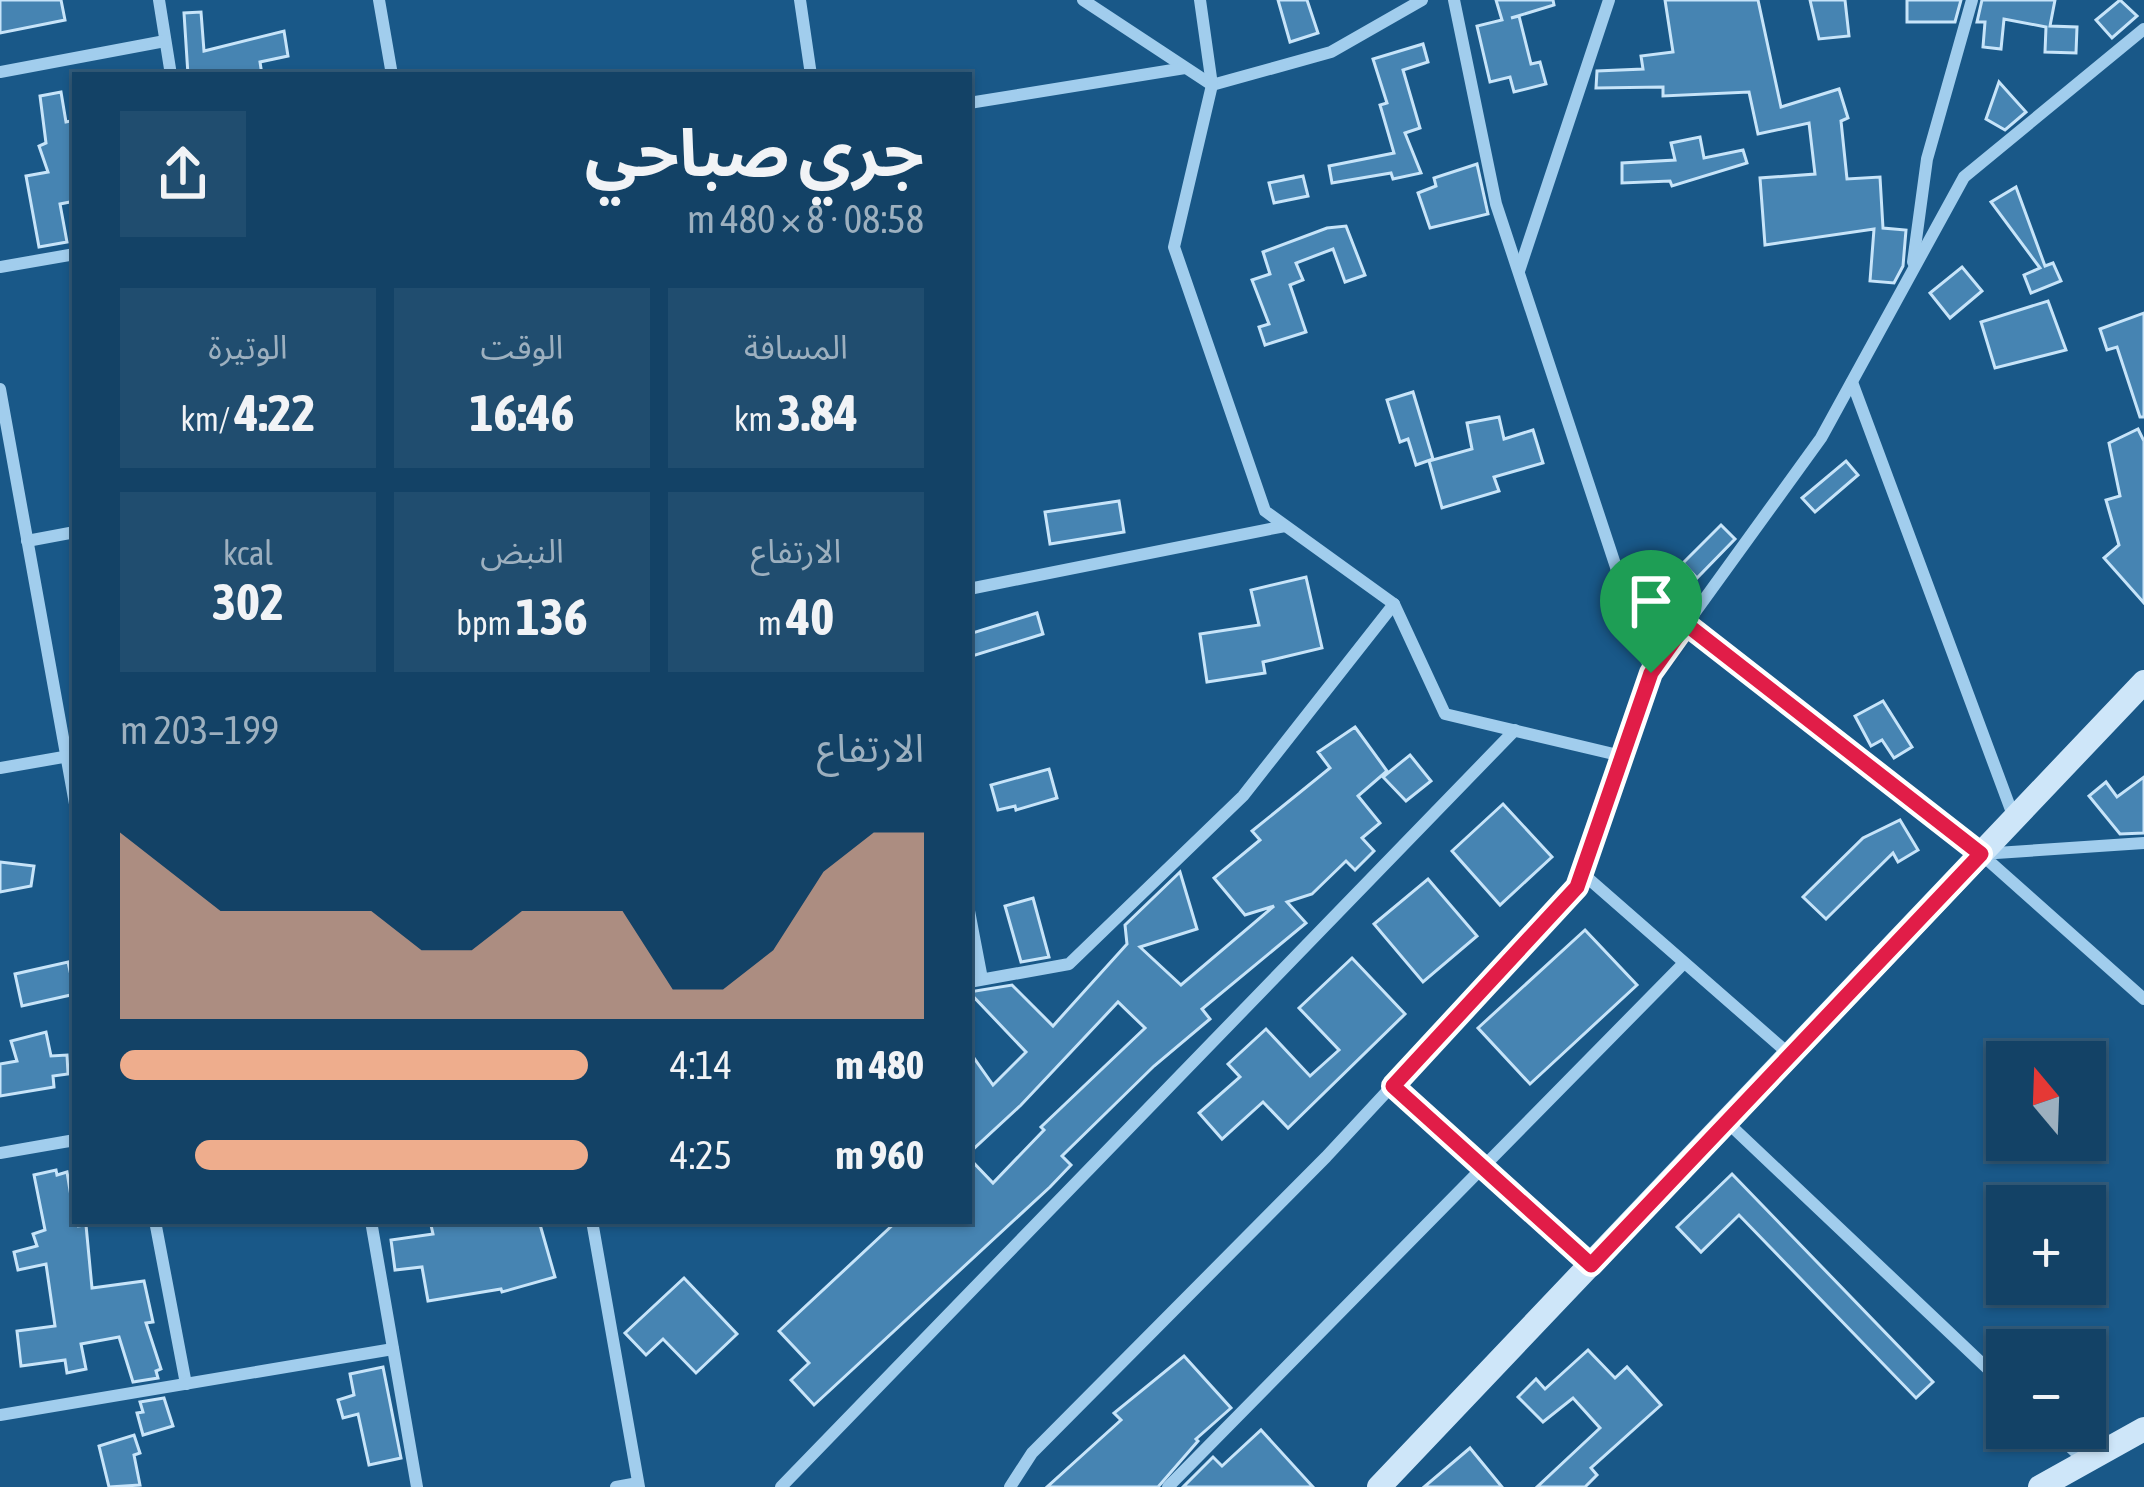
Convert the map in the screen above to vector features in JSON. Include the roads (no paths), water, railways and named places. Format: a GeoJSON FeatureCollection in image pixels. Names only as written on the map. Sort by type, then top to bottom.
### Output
{"type":"FeatureCollection","features":[{"type":"Feature","properties":{"kind":"street"},"geometry":{"type":"LineString","coordinates":[[159,0],[170,72]]}},
{"type":"Feature","properties":{"kind":"street"},"geometry":{"type":"LineString","coordinates":[[379,0],[391,72]]}},
{"type":"Feature","properties":{"kind":"street"},"geometry":{"type":"LineString","coordinates":[[800,0],[811,72]]}},
{"type":"Feature","properties":{"kind":"street"},"geometry":{"type":"LineString","coordinates":[[1083,0],[1211,85],[1331,52],[1422,0]]}},
{"type":"Feature","properties":{"kind":"street"},"geometry":{"type":"LineString","coordinates":[[1199,0],[1211,85],[1174,247],[1264,511],[1394,604],[1445,714],[1622,756]]}},
{"type":"Feature","properties":{"kind":"street"},"geometry":{"type":"LineString","coordinates":[[1454,0],[1496,204],[1651,673]]}},
{"type":"Feature","properties":{"kind":"street"},"geometry":{"type":"LineString","coordinates":[[1519,272],[1609,0]]}},
{"type":"Feature","properties":{"kind":"street"},"geometry":{"type":"LineString","coordinates":[[1911,272],[1927,159],[1972,0]]}},
{"type":"Feature","properties":{"kind":"street"},"geometry":{"type":"LineString","coordinates":[[1010,1487],[1032,1454],[1393,1086],[1577,887],[1651,673],[1821,438],[1964,177],[2144,29]]}},
{"type":"Feature","properties":{"kind":"street"},"geometry":{"type":"LineString","coordinates":[[0,72],[165,41]]}},
{"type":"Feature","properties":{"kind":"street"},"geometry":{"type":"LineString","coordinates":[[972,103],[1186,68]]}},
{"type":"Feature","properties":{"kind":"street"},"geometry":{"type":"LineString","coordinates":[[0,267],[72,255]]}},
{"type":"Feature","properties":{"kind":"street"},"geometry":{"type":"LineString","coordinates":[[1852,382],[2014,818]]}},
{"type":"Feature","properties":{"kind":"street"},"geometry":{"type":"LineString","coordinates":[[0,389],[70,756],[0,768]]}},
{"type":"Feature","properties":{"kind":"street"},"geometry":{"type":"LineString","coordinates":[[972,588],[1285,526]]}},
{"type":"Feature","properties":{"kind":"street"},"geometry":{"type":"LineString","coordinates":[[27,541],[72,533]]}},
{"type":"Feature","properties":{"kind":"street"},"geometry":{"type":"LineString","coordinates":[[972,941],[976,980],[1069,964],[1243,796],[1394,604]]}},
{"type":"Feature","properties":{"kind":"street"},"geometry":{"type":"LineString","coordinates":[[1686,624],[1981,854],[2144,999]]}},
{"type":"Feature","properties":{"kind":"street"},"geometry":{"type":"LineString","coordinates":[[1379,1487],[2144,682]]}},
{"type":"Feature","properties":{"kind":"street"},"geometry":{"type":"LineString","coordinates":[[782,1487],[1515,730]]}},
{"type":"Feature","properties":{"kind":"street"},"geometry":{"type":"LineString","coordinates":[[1981,854],[2144,843]]}},
{"type":"Feature","properties":{"kind":"street"},"geometry":{"type":"LineString","coordinates":[[1582,873],[1791,1056]]}},
{"type":"Feature","properties":{"kind":"street"},"geometry":{"type":"LineString","coordinates":[[1168,1487],[1684,963]]}},
{"type":"Feature","properties":{"kind":"street"},"geometry":{"type":"LineString","coordinates":[[1393,1086],[1591,1265]]}},
{"type":"Feature","properties":{"kind":"street"},"geometry":{"type":"LineString","coordinates":[[1728,1123],[1986,1367]]}},
{"type":"Feature","properties":{"kind":"street"},"geometry":{"type":"LineString","coordinates":[[0,1153],[72,1141]]}},
{"type":"Feature","properties":{"kind":"street"},"geometry":{"type":"LineString","coordinates":[[156,1224],[186,1384]]}},
{"type":"Feature","properties":{"kind":"street"},"geometry":{"type":"LineString","coordinates":[[372,1224],[417,1487]]}},
{"type":"Feature","properties":{"kind":"street"},"geometry":{"type":"LineString","coordinates":[[593,1224],[638,1485],[616,1487]]}},
{"type":"Feature","properties":{"kind":"street"},"geometry":{"type":"LineString","coordinates":[[0,1415],[393,1349]]}},
{"type":"Feature","properties":{"kind":"street"},"geometry":{"type":"LineString","coordinates":[[2040,1487],[2144,1429]]}},
{"type":"Feature","properties":{"kind":"street"},"geometry":{"type":"LineString","coordinates":[[2072,1449],[2086,1462]]}}]}
